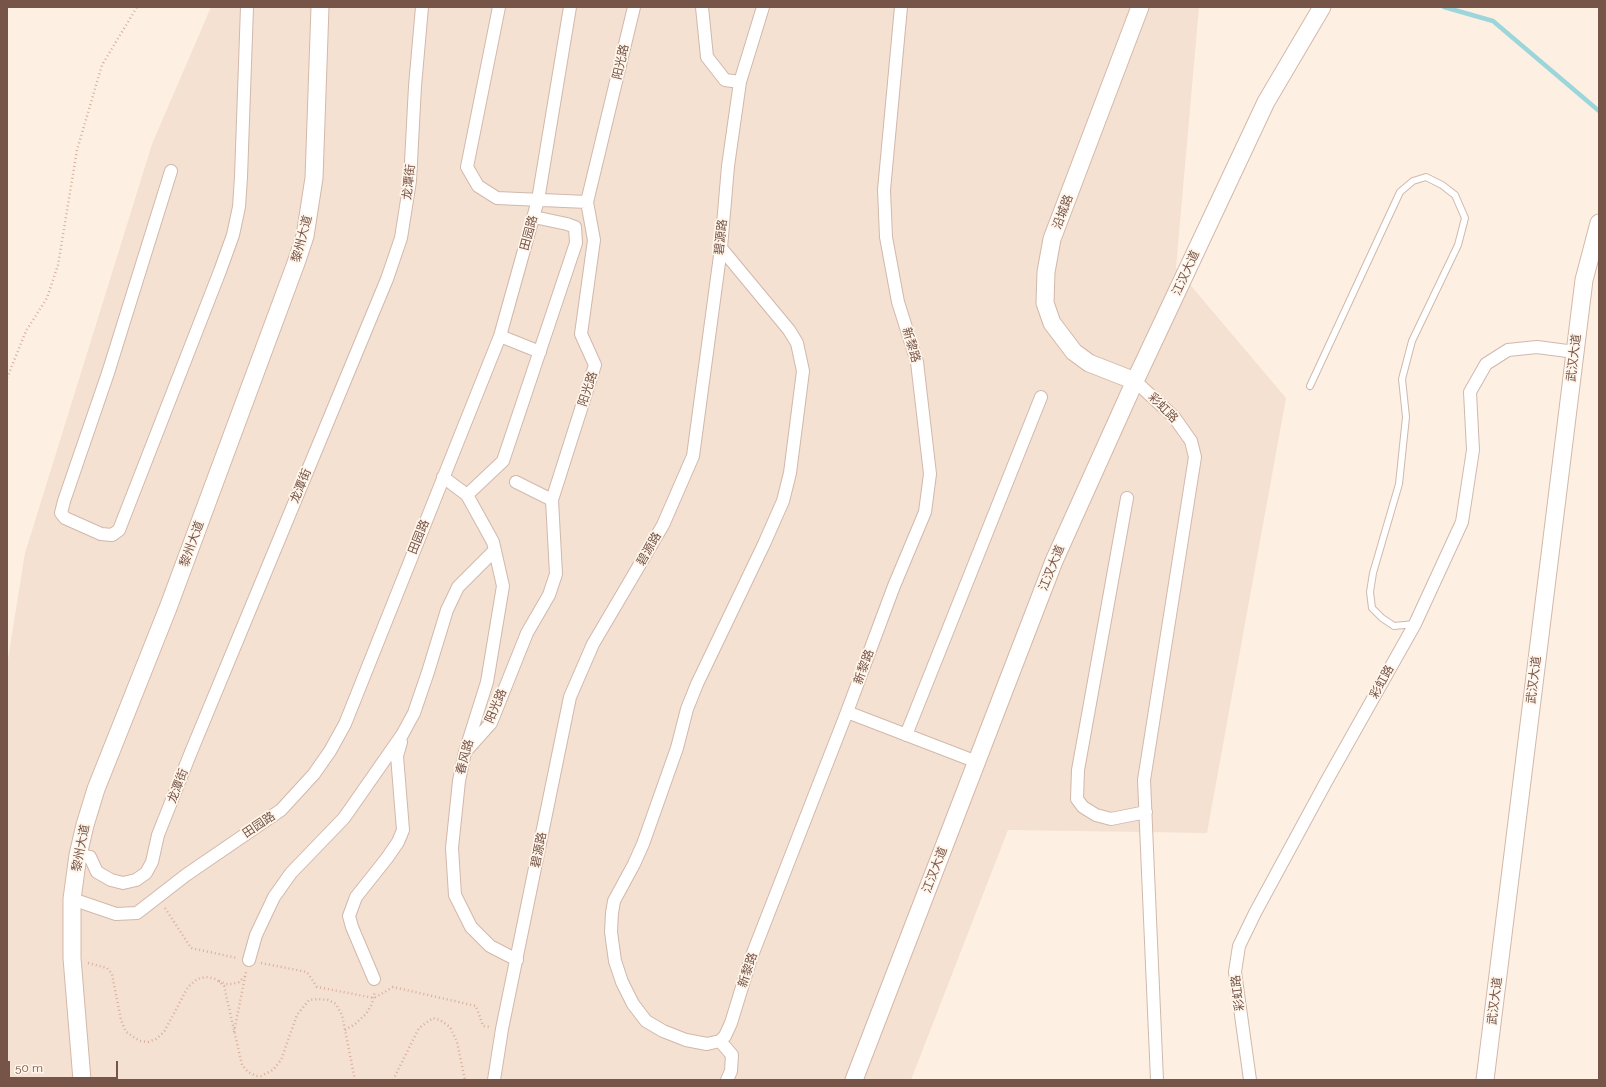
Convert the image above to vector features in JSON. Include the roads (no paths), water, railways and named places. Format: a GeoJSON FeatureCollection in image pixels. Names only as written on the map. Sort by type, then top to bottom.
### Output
{"type":"FeatureCollection","features":[{"type":"Feature","properties":{"kind":"main road","name":"黎州大道"},"geometry":{"type":"LineString","coordinates":[[82,1080],[72,958],[72,900],[78,855],[96,789],[168,608],[296,263],[304,236],[314,178],[320,7]]}},
{"type":"Feature","properties":{"kind":"main road","name":"沿城路"},"geometry":{"type":"LineString","coordinates":[[1135,381],[1088,362],[1074,352],[1052,324],[1045,303],[1046,272],[1052,239],[1140,7]]}},
{"type":"Feature","properties":{"kind":"main road","name":"江汉大道"},"geometry":{"type":"LineString","coordinates":[[854,1080],[1054,561],[1135,381],[1266,102],[1322,7]]}},
{"type":"Feature","properties":{"kind":"main road","name":"武汉大道"},"geometry":{"type":"LineString","coordinates":[[1485,1080],[1584,280],[1599,223]]}},
{"type":"Feature","properties":{"kind":"street"},"geometry":{"type":"LineString","coordinates":[[171,171],[110,366],[61,513],[65,518],[101,534],[112,535],[119,530],[233,234],[239,208],[241,177],[241,137],[247,7]]}},
{"type":"Feature","properties":{"kind":"street","name":"龙潭街"},"geometry":{"type":"LineString","coordinates":[[78,855],[90,858],[97,872],[111,880],[123,883],[136,880],[146,874],[152,862],[158,835],[188,758],[387,279],[401,238],[410,181],[414,86],[422,7]]}},
{"type":"Feature","properties":{"kind":"street"},"geometry":{"type":"LineString","coordinates":[[499,7],[467,167],[478,186],[497,198],[587,202]]}},
{"type":"Feature","properties":{"kind":"street","name":"田园路"},"geometry":{"type":"LineString","coordinates":[[72,900],[116,914],[137,913],[186,875],[282,810],[314,774],[330,751],[345,724],[500,336],[538,200],[570,7]]}},
{"type":"Feature","properties":{"kind":"street","name":"阳光路"},"geometry":{"type":"LineString","coordinates":[[465,752],[491,723],[526,633],[549,595],[556,574],[552,500],[595,365],[581,334],[594,240],[587,202],[634,7]]}},
{"type":"Feature","properties":{"kind":"street"},"geometry":{"type":"LineString","coordinates":[[702,7],[707,57],[726,80],[740,82]]}},
{"type":"Feature","properties":{"kind":"street","name":"碧源路"},"geometry":{"type":"LineString","coordinates":[[494,1080],[502,1029],[570,697],[593,644],[663,525],[693,456],[721,248],[728,166],[740,82],[763,7]]}},
{"type":"Feature","properties":{"kind":"street","name":"新黎路"},"geometry":{"type":"LineString","coordinates":[[720,1041],[725,1036],[731,1023],[751,958],[847,712],[894,586],[925,512],[930,474],[917,362],[898,302],[886,237],[884,190],[898,22],[901,7]]}},
{"type":"Feature","properties":{"kind":"street"},"geometry":{"type":"LineString","coordinates":[[466,495],[502,461],[576,243],[575,227],[534,217]]}},
{"type":"Feature","properties":{"kind":"street"},"geometry":{"type":"LineString","coordinates":[[721,248],[789,330],[797,343],[803,371],[790,473],[783,501],[694,690],[687,709],[677,748],[643,844],[614,901],[610,932],[615,961],[622,982],[633,1004],[646,1021],[663,1031],[686,1040],[707,1044],[720,1041],[732,1055],[731,1071],[727,1080]]}},
{"type":"Feature","properties":{"kind":"street"},"geometry":{"type":"LineString","coordinates":[[500,336],[540,352]]}},
{"type":"Feature","properties":{"kind":"street","name":"彩虹路"},"geometry":{"type":"LineString","coordinates":[[1250,1080],[1235,972],[1238,946],[1322,788],[1415,624],[1462,522],[1473,450],[1470,392],[1486,364],[1508,350],[1537,347],[1575,352]]}},
{"type":"Feature","properties":{"kind":"street","name":"彩虹路"},"geometry":{"type":"LineString","coordinates":[[1135,381],[1174,417],[1191,442],[1195,458],[1144,780],[1157,1080]]}},
{"type":"Feature","properties":{"kind":"street"},"geometry":{"type":"LineString","coordinates":[[906,735],[1041,397]]}},
{"type":"Feature","properties":{"kind":"street","name":"春风路"},"geometry":{"type":"LineString","coordinates":[[443,478],[466,495],[493,542],[503,586],[487,682],[465,752],[459,781],[452,848],[455,895],[471,927],[490,946],[517,960]]}},
{"type":"Feature","properties":{"kind":"street"},"geometry":{"type":"LineString","coordinates":[[516,482],[552,500]]}},
{"type":"Feature","properties":{"kind":"street"},"geometry":{"type":"LineString","coordinates":[[1127,498],[1078,770],[1077,799],[1084,807],[1096,815],[1111,819],[1146,812]]}},
{"type":"Feature","properties":{"kind":"street"},"geometry":{"type":"LineString","coordinates":[[249,960],[256,935],[274,897],[292,874],[344,818],[402,735],[418,701],[447,610],[458,587],[495,550]]}},
{"type":"Feature","properties":{"kind":"street"},"geometry":{"type":"LineString","coordinates":[[847,712],[977,762]]}},
{"type":"Feature","properties":{"kind":"street"},"geometry":{"type":"LineString","coordinates":[[374,978],[352,927],[349,916],[356,897],[391,853],[403,830],[397,756],[402,735]]}},
{"type":"Feature","properties":{"kind":"lane"},"geometry":{"type":"LineString","coordinates":[[1310,386],[1400,192],[1413,181],[1426,178],[1442,185],[1455,195],[1465,218],[1458,245],[1412,341],[1402,380],[1406,417],[1399,484],[1373,573],[1370,592],[1372,608],[1382,618],[1394,626],[1415,624]]}},
{"type":"Feature","properties":{"kind":"waterway"},"geometry":{"type":"LineString","coordinates":[[1444,7],[1493,21],[1599,111]]}}]}
